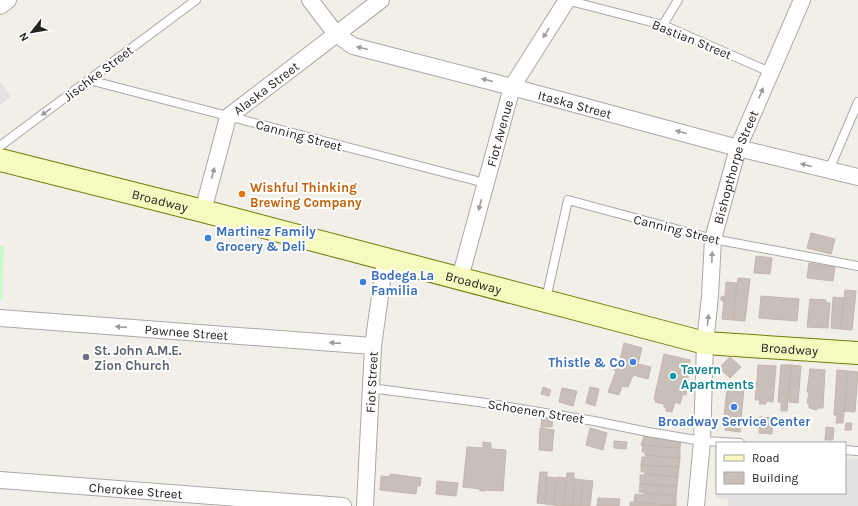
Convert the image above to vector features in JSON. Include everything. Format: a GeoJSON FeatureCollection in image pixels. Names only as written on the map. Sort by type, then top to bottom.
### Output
{"type":"FeatureCollection","features":[{"type":"Feature","properties":{"kind":"main road","name":"Broadway"},"geometry":{"type":"LineString","coordinates":[[0,160],[202,211],[705,343],[858,354]]}},
{"type":"Feature","properties":{"kind":"street"},"geometry":{"type":"LineString","coordinates":[[0,6],[8,0]]}},
{"type":"Feature","properties":{"kind":"street","name":"Itaska Street"},"geometry":{"type":"LineString","coordinates":[[310,0],[336,34],[353,46],[738,148],[858,177]]}},
{"type":"Feature","properties":{"kind":"street","name":"Alaska Street"},"geometry":{"type":"LineString","coordinates":[[202,211],[228,117],[381,0]]}},
{"type":"Feature","properties":{"kind":"street","name":"Fiot Avenue"},"geometry":{"type":"LineString","coordinates":[[460,278],[512,87],[567,0]]}},
{"type":"Feature","properties":{"kind":"street","name":"Bishopthorpe Street"},"geometry":{"type":"LineString","coordinates":[[696,506],[702,441],[705,343],[710,296],[712,239],[738,148],[802,0]]}},
{"type":"Feature","properties":{"kind":"street","name":"Fiot Street"},"geometry":{"type":"LineString","coordinates":[[365,506],[373,346],[385,260]]}},
{"type":"Feature","properties":{"kind":"street","name":"Pawnee Street"},"geometry":{"type":"LineString","coordinates":[[0,318],[373,346]]}},
{"type":"Feature","properties":{"kind":"street","name":"Cherokee Street"},"geometry":{"type":"LineString","coordinates":[[0,480],[342,506]]}},
{"type":"Feature","properties":{"kind":"lane","name":"Jischke Street"},"geometry":{"type":"LineString","coordinates":[[0,146],[196,0]]}},
{"type":"Feature","properties":{"kind":"lane","name":"Bastian Street"},"geometry":{"type":"LineString","coordinates":[[567,0],[663,25],[770,72]]}},
{"type":"Feature","properties":{"kind":"lane"},"geometry":{"type":"LineString","coordinates":[[663,25],[678,0]]}},
{"type":"Feature","properties":{"kind":"lane","name":"Canning Street"},"geometry":{"type":"LineString","coordinates":[[89,80],[485,183]]}},
{"type":"Feature","properties":{"kind":"lane"},"geometry":{"type":"LineString","coordinates":[[829,170],[858,102]]}},
{"type":"Feature","properties":{"kind":"lane","name":"Canning Street"},"geometry":{"type":"LineString","coordinates":[[546,301],[568,200],[712,239],[858,266]]}},
{"type":"Feature","properties":{"kind":"lane","name":"Schoenen Street"},"geometry":{"type":"LineString","coordinates":[[370,388],[487,403],[702,441]]}},
{"type":"Feature","properties":{"kind":"lane"},"geometry":{"type":"LineString","coordinates":[[702,441],[721,442]]}},
{"type":"Feature","properties":{"kind":"lane"},"geometry":{"type":"LineString","coordinates":[[846,450],[858,451]]}},
{"type":"Feature","properties":{"kind":"green space"},"geometry":{"type":"Polygon","coordinates":[[[0,246],[4,246],[2,301],[0,300],[0,246]]]}},
{"type":"Feature","properties":{"kind":"shaded area"},"geometry":{"type":"Polygon","coordinates":[[[0,81],[11,97],[0,105],[0,81]]]}},
{"type":"Feature","properties":{"kind":"shaded area"},"geometry":{"type":"Polygon","coordinates":[[[846,458],[858,459],[858,506],[728,506],[728,499],[716,497],[716,494],[846,494],[846,458]]]}},
{"type":"Feature","properties":{"kind":"building"},"geometry":{"type":"Polygon","coordinates":[[[811,233],[835,239],[831,254],[807,248],[811,233]]]}},
{"type":"Feature","properties":{"kind":"building"},"geometry":{"type":"Polygon","coordinates":[[[756,256],[772,258],[770,274],[754,273],[756,256]]]}},
{"type":"Feature","properties":{"kind":"building"},"geometry":{"type":"Polygon","coordinates":[[[809,263],[835,267],[833,281],[807,278],[809,263]]]}},
{"type":"Feature","properties":{"kind":"building"},"geometry":{"type":"Polygon","coordinates":[[[738,278],[750,279],[745,321],[733,320],[738,278]]]}},
{"type":"Feature","properties":{"kind":"building"},"geometry":{"type":"Polygon","coordinates":[[[726,282],[737,283],[733,320],[722,319],[724,302],[721,300],[721,297],[725,296],[726,282]]]}},
{"type":"Feature","properties":{"kind":"building"},"geometry":{"type":"Polygon","coordinates":[[[845,290],[856,291],[852,330],[841,329],[845,290]]]}},
{"type":"Feature","properties":{"kind":"building"},"geometry":{"type":"Polygon","coordinates":[[[761,296],[799,299],[797,321],[759,318],[761,296]]]}},
{"type":"Feature","properties":{"kind":"building"},"geometry":{"type":"Polygon","coordinates":[[[833,297],[844,298],[841,329],[831,328],[833,297]]]}},
{"type":"Feature","properties":{"kind":"building"},"geometry":{"type":"Polygon","coordinates":[[[810,299],[826,300],[826,303],[830,303],[828,328],[807,327],[810,299]]]}},
{"type":"Feature","properties":{"kind":"building"},"geometry":{"type":"Polygon","coordinates":[[[624,343],[642,348],[638,364],[651,367],[648,379],[633,375],[628,387],[622,386],[619,395],[608,392],[616,371],[614,370],[617,359],[620,360],[624,343]]]}},
{"type":"Feature","properties":{"kind":"building","name":"Tavern Apartments"},"geometry":{"type":"Polygon","coordinates":[[[664,354],[690,360],[686,395],[683,394],[680,404],[675,402],[672,412],[666,411],[664,404],[655,402],[656,400],[654,399],[664,354]]]}},
{"type":"Feature","properties":{"kind":"building"},"geometry":{"type":"Polygon","coordinates":[[[730,357],[741,367],[730,378],[719,368],[730,357]]]}},
{"type":"Feature","properties":{"kind":"building"},"geometry":{"type":"Polygon","coordinates":[[[758,365],[776,366],[773,402],[766,401],[766,404],[759,404],[760,400],[755,400],[758,365]]]}},
{"type":"Feature","properties":{"kind":"building"},"geometry":{"type":"Polygon","coordinates":[[[781,365],[791,365],[787,411],[781,411],[781,402],[778,402],[781,365]]]}},
{"type":"Feature","properties":{"kind":"building"},"geometry":{"type":"Polygon","coordinates":[[[791,365],[801,366],[798,403],[789,402],[791,365]]]}},
{"type":"Feature","properties":{"kind":"building"},"geometry":{"type":"Polygon","coordinates":[[[810,369],[825,370],[823,408],[817,408],[817,410],[809,408],[809,403],[807,403],[810,369]]]}},
{"type":"Feature","properties":{"kind":"building"},"geometry":{"type":"Polygon","coordinates":[[[837,370],[848,371],[843,423],[836,423],[837,415],[834,415],[837,370]]]}},
{"type":"Feature","properties":{"kind":"building"},"geometry":{"type":"Polygon","coordinates":[[[848,371],[858,372],[855,412],[844,411],[848,371]]]}},
{"type":"Feature","properties":{"kind":"building"},"geometry":{"type":"Polygon","coordinates":[[[543,387],[551,390],[549,396],[541,394],[543,387]]]}},
{"type":"Feature","properties":{"kind":"building"},"geometry":{"type":"Polygon","coordinates":[[[590,387],[599,389],[595,406],[586,403],[590,387]]]}},
{"type":"Feature","properties":{"kind":"building","name":"Broadway Service Center"},"geometry":{"type":"Polygon","coordinates":[[[729,387],[744,388],[740,432],[725,430],[726,416],[724,416],[727,389],[729,387]]]}},
{"type":"Feature","properties":{"kind":"building"},"geometry":{"type":"Polygon","coordinates":[[[562,388],[577,391],[573,406],[559,402],[562,388]]]}},
{"type":"Feature","properties":{"kind":"building"},"geometry":{"type":"Polygon","coordinates":[[[542,413],[553,414],[552,427],[541,427],[542,413]]]}},
{"type":"Feature","properties":{"kind":"building"},"geometry":{"type":"Polygon","coordinates":[[[760,417],[773,418],[772,434],[759,433],[760,417]]]}},
{"type":"Feature","properties":{"kind":"building"},"geometry":{"type":"Polygon","coordinates":[[[846,423],[852,423],[851,430],[845,430],[846,423]]]}},
{"type":"Feature","properties":{"kind":"building"},"geometry":{"type":"Polygon","coordinates":[[[826,427],[834,428],[833,440],[825,440],[826,427]]]}},
{"type":"Feature","properties":{"kind":"building"},"geometry":{"type":"Polygon","coordinates":[[[540,428],[554,430],[552,451],[539,450],[540,428]]]}},
{"type":"Feature","properties":{"kind":"building"},"geometry":{"type":"Polygon","coordinates":[[[590,428],[607,433],[603,450],[586,445],[590,428]]]}},
{"type":"Feature","properties":{"kind":"building"},"geometry":{"type":"Polygon","coordinates":[[[644,436],[681,439],[680,448],[641,445],[644,436]]]}},
{"type":"Feature","properties":{"kind":"building"},"geometry":{"type":"Polygon","coordinates":[[[614,441],[627,442],[626,449],[614,448],[614,441]]]}},
{"type":"Feature","properties":{"kind":"building"},"geometry":{"type":"Polygon","coordinates":[[[483,442],[491,443],[491,449],[506,450],[503,491],[480,491],[480,489],[463,487],[467,447],[483,448],[483,442]]]}},
{"type":"Feature","properties":{"kind":"building"},"geometry":{"type":"Polygon","coordinates":[[[643,445],[680,448],[680,458],[645,455],[645,452],[642,452],[643,445]]]}},
{"type":"Feature","properties":{"kind":"building"},"geometry":{"type":"Polygon","coordinates":[[[647,455],[680,458],[679,467],[641,465],[642,457],[647,457],[647,455]]]}},
{"type":"Feature","properties":{"kind":"building"},"geometry":{"type":"Polygon","coordinates":[[[641,465],[679,467],[678,477],[645,474],[645,472],[641,472],[641,465]]]}},
{"type":"Feature","properties":{"kind":"building"},"geometry":{"type":"Polygon","coordinates":[[[540,472],[547,472],[545,504],[537,503],[540,472]]]}},
{"type":"Feature","properties":{"kind":"building"},"geometry":{"type":"Polygon","coordinates":[[[567,473],[574,473],[575,478],[572,506],[563,506],[567,473]]]}},
{"type":"Feature","properties":{"kind":"building"},"geometry":{"type":"Polygon","coordinates":[[[390,474],[421,478],[420,486],[417,486],[416,494],[380,490],[381,476],[390,477],[390,474]]]}},
{"type":"Feature","properties":{"kind":"building"},"geometry":{"type":"Polygon","coordinates":[[[645,474],[678,477],[677,486],[640,484],[640,475],[645,474]]]}},
{"type":"Feature","properties":{"kind":"building"},"geometry":{"type":"Polygon","coordinates":[[[547,477],[556,478],[554,505],[545,504],[547,477]]]}},
{"type":"Feature","properties":{"kind":"building"},"geometry":{"type":"Polygon","coordinates":[[[557,477],[566,478],[563,506],[554,505],[557,477]]]}},
{"type":"Feature","properties":{"kind":"building"},"geometry":{"type":"Polygon","coordinates":[[[575,479],[583,480],[580,506],[572,506],[575,479]]]}},
{"type":"Feature","properties":{"kind":"building"},"geometry":{"type":"Polygon","coordinates":[[[583,480],[593,481],[590,506],[580,506],[583,480]]]}},
{"type":"Feature","properties":{"kind":"building"},"geometry":{"type":"Polygon","coordinates":[[[437,481],[458,483],[456,496],[436,494],[437,481]]]}},
{"type":"Feature","properties":{"kind":"building"},"geometry":{"type":"Polygon","coordinates":[[[640,484],[677,486],[676,496],[639,492],[640,484]]]}},
{"type":"Feature","properties":{"kind":"building"},"geometry":{"type":"Polygon","coordinates":[[[644,493],[676,496],[676,506],[634,502],[635,494],[644,495],[644,493]]]}},
{"type":"Feature","properties":{"kind":"building"},"geometry":{"type":"Polygon","coordinates":[[[598,498],[620,499],[619,506],[597,506],[598,498]]]}},
{"type":"Feature","properties":{"kind":"building"},"geometry":{"type":"Polygon","coordinates":[[[630,502],[676,506],[630,506],[630,502]]]}},
{"type":"Feature","properties":{"kind":"place","name":"Wishful Thinking Brewing Company"},"geometry":{"type":"Point","coordinates":[242,194]}},
{"type":"Feature","properties":{"kind":"place","name":"Martinez Family Grocery & Deli"},"geometry":{"type":"Point","coordinates":[208,238]}},
{"type":"Feature","properties":{"kind":"place","name":"Bodega La Familia"},"geometry":{"type":"Point","coordinates":[363,282]}},
{"type":"Feature","properties":{"kind":"place","name":"St. John A.M.E. Zion Church"},"geometry":{"type":"Point","coordinates":[86,357]}},
{"type":"Feature","properties":{"kind":"place","name":"Thistle & Co"},"geometry":{"type":"Point","coordinates":[633,362]}},
{"type":"Feature","properties":{"kind":"place","name":"Tavern Apartments"},"geometry":{"type":"Point","coordinates":[673,376]}},
{"type":"Feature","properties":{"kind":"place","name":"Broadway Service Center"},"geometry":{"type":"Point","coordinates":[734,407]}}]}
